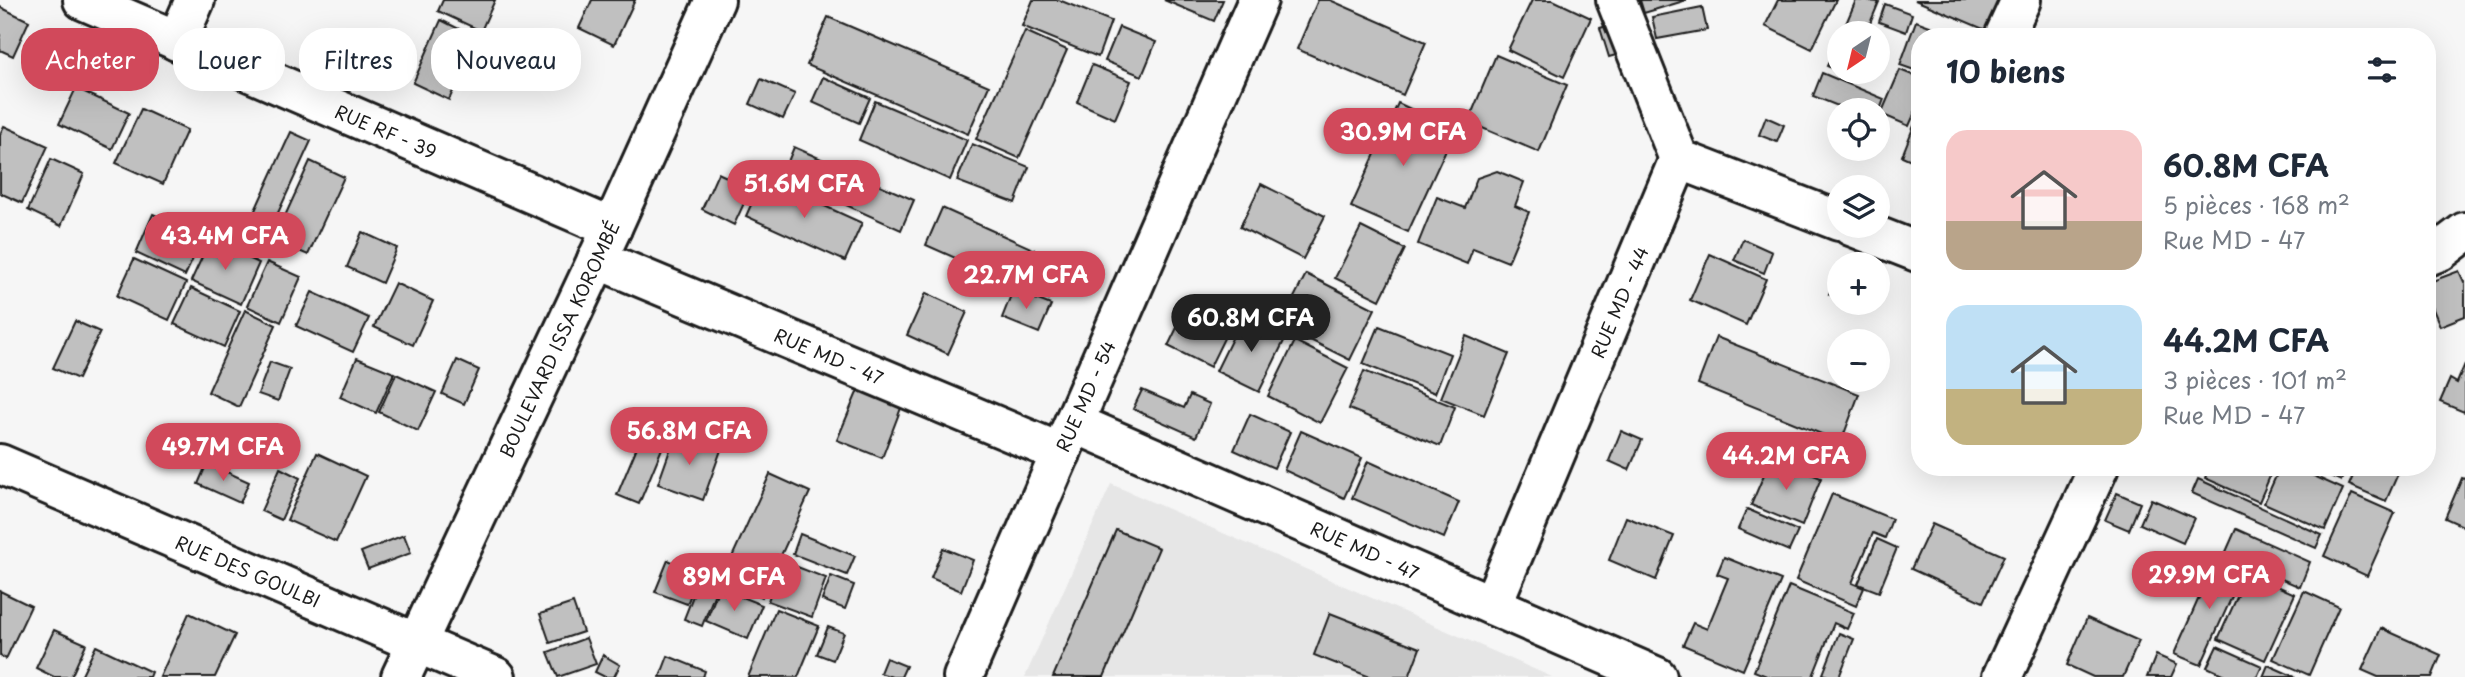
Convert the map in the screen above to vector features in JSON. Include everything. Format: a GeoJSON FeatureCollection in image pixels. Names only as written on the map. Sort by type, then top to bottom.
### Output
{"type":"FeatureCollection","features":[{"type":"Feature","properties":{"kind":"street","name":"RUE RF - 39"},"geometry":{"type":"LineString","coordinates":[[83,0],[173,39]]}},
{"type":"Feature","properties":{"kind":"street"},"geometry":{"type":"LineString","coordinates":[[183,28],[195,0]]}},
{"type":"Feature","properties":{"kind":"street","name":"BOULEVARD ISSA KOROMBÉ"},"geometry":{"type":"LineString","coordinates":[[401,677],[715,0]]}},
{"type":"Feature","properties":{"kind":"street","name":"RUE MD - 54"},"geometry":{"type":"LineString","coordinates":[[963,677],[1258,0]]}},
{"type":"Feature","properties":{"kind":"street"},"geometry":{"type":"LineString","coordinates":[[1616,0],[1679,159],[1827,216]]}},
{"type":"Feature","properties":{"kind":"street"},"geometry":{"type":"LineString","coordinates":[[2008,28],[2021,0]]}},
{"type":"Feature","properties":{"kind":"street","name":"RUE RF - 39"},"geometry":{"type":"LineString","coordinates":[[283,91],[604,243]]}},
{"type":"Feature","properties":{"kind":"street","name":"RUE MD - 44"},"geometry":{"type":"LineString","coordinates":[[1492,605],[1679,159]]}},
{"type":"Feature","properties":{"kind":"street"},"geometry":{"type":"LineString","coordinates":[[2436,253],[2465,232]]}},
{"type":"Feature","properties":{"kind":"street"},"geometry":{"type":"LineString","coordinates":[[1890,236],[1911,242]]}},
{"type":"Feature","properties":{"kind":"street","name":"RUE MD - 47"},"geometry":{"type":"LineString","coordinates":[[604,243],[1067,438],[1492,605],[1657,677]]}},
{"type":"Feature","properties":{"kind":"street","name":"RUE DES GOULBI"},"geometry":{"type":"LineString","coordinates":[[0,464],[496,677]]}},
{"type":"Feature","properties":{"kind":"street"},"geometry":{"type":"LineString","coordinates":[[2002,677],[2095,476]]}},
{"type":"Feature","properties":{"kind":"shaded area"},"geometry":{"type":"Polygon","coordinates":[[[1111,484],[1552,677],[1025,677],[1111,484]]]}},
{"type":"Feature","properties":{"kind":"building"},"geometry":{"type":"Polygon","coordinates":[[[443,0],[495,0],[482,28],[475,28],[438,11],[443,0]]]}},
{"type":"Feature","properties":{"kind":"building"},"geometry":{"type":"Polygon","coordinates":[[[592,0],[635,0],[614,45],[579,28],[592,0]]]}},
{"type":"Feature","properties":{"kind":"building"},"geometry":{"type":"Polygon","coordinates":[[[1033,0],[1059,0],[1111,21],[1098,57],[1022,26],[1033,0]]]}},
{"type":"Feature","properties":{"kind":"building"},"geometry":{"type":"Polygon","coordinates":[[[1164,0],[1223,0],[1214,21],[1164,0]]]}},
{"type":"Feature","properties":{"kind":"building"},"geometry":{"type":"Polygon","coordinates":[[[1318,0],[1330,0],[1426,42],[1403,95],[1297,49],[1318,0]]]}},
{"type":"Feature","properties":{"kind":"building"},"geometry":{"type":"Polygon","coordinates":[[[1532,0],[1553,0],[1591,18],[1564,77],[1508,50],[1532,0]]]}},
{"type":"Feature","properties":{"kind":"building"},"geometry":{"type":"Polygon","coordinates":[[[1640,0],[1687,0],[1644,13],[1640,0]]]}},
{"type":"Feature","properties":{"kind":"building"},"geometry":{"type":"Polygon","coordinates":[[[1778,0],[1836,0],[1812,49],[1765,26],[1778,0]]]}},
{"type":"Feature","properties":{"kind":"building"},"geometry":{"type":"Polygon","coordinates":[[[1856,0],[1879,2],[1871,21],[1847,21],[1856,0]]]}},
{"type":"Feature","properties":{"kind":"building"},"geometry":{"type":"Polygon","coordinates":[[[1915,0],[2001,0],[1989,28],[1981,28],[1915,0]]]}},
{"type":"Feature","properties":{"kind":"building"},"geometry":{"type":"Polygon","coordinates":[[[1885,4],[1912,14],[1906,32],[1890,26],[1890,21],[1879,21],[1885,4]]]}},
{"type":"Feature","properties":{"kind":"building"},"geometry":{"type":"Polygon","coordinates":[[[0,7],[29,21],[26,28],[21,28],[21,38],[13,56],[0,50],[0,7]]]}},
{"type":"Feature","properties":{"kind":"building"},"geometry":{"type":"Polygon","coordinates":[[[1702,7],[1707,30],[1657,39],[1652,17],[1702,7]]]}},
{"type":"Feature","properties":{"kind":"building"},"geometry":{"type":"Polygon","coordinates":[[[828,17],[989,86],[968,134],[807,65],[828,17]]]}},
{"type":"Feature","properties":{"kind":"building"},"geometry":{"type":"Polygon","coordinates":[[[441,20],[457,28],[437,28],[441,20]]]}},
{"type":"Feature","properties":{"kind":"building"},"geometry":{"type":"Polygon","coordinates":[[[1916,21],[1935,28],[1913,28],[1916,21]]]}},
{"type":"Feature","properties":{"kind":"building"},"geometry":{"type":"Polygon","coordinates":[[[1621,22],[1630,51],[1609,57],[1600,28],[1621,22]]]}},
{"type":"Feature","properties":{"kind":"building"},"geometry":{"type":"Polygon","coordinates":[[[1119,27],[1156,42],[1142,76],[1105,61],[1119,27]]]}},
{"type":"Feature","properties":{"kind":"building"},"geometry":{"type":"Polygon","coordinates":[[[1025,31],[1067,50],[1019,158],[976,139],[1025,31]]]}},
{"type":"Feature","properties":{"kind":"building"},"geometry":{"type":"Polygon","coordinates":[[[1911,35],[1911,69],[1900,65],[1911,35]]]}},
{"type":"Feature","properties":{"kind":"building"},"geometry":{"type":"Polygon","coordinates":[[[431,42],[431,91],[453,91],[449,100],[417,85],[417,74],[431,42]]]}},
{"type":"Feature","properties":{"kind":"building"},"geometry":{"type":"Polygon","coordinates":[[[1496,55],[1567,85],[1539,152],[1468,122],[1496,55]]]}},
{"type":"Feature","properties":{"kind":"building"},"geometry":{"type":"Polygon","coordinates":[[[1092,65],[1131,81],[1115,119],[1077,102],[1092,65]]]}},
{"type":"Feature","properties":{"kind":"building"},"geometry":{"type":"Polygon","coordinates":[[[1900,70],[1911,74],[1909,126],[1890,118],[1888,98],[1900,70]]]}},
{"type":"Feature","properties":{"kind":"building"},"geometry":{"type":"Polygon","coordinates":[[[1822,73],[1827,75],[1827,84],[1848,84],[1882,98],[1827,98],[1827,102],[1813,96],[1822,73]]]}},
{"type":"Feature","properties":{"kind":"building"},"geometry":{"type":"Polygon","coordinates":[[[823,77],[870,98],[859,123],[812,102],[823,77]]]}},
{"type":"Feature","properties":{"kind":"building"},"geometry":{"type":"Polygon","coordinates":[[[761,79],[795,94],[783,119],[750,104],[761,79]]]}},
{"type":"Feature","properties":{"kind":"building"},"geometry":{"type":"Polygon","coordinates":[[[75,91],[82,91],[129,113],[112,149],[59,124],[75,91]]]}},
{"type":"Feature","properties":{"kind":"building"},"geometry":{"type":"Polygon","coordinates":[[[875,101],[967,140],[950,180],[859,140],[875,101]]]}},
{"type":"Feature","properties":{"kind":"building"},"geometry":{"type":"Polygon","coordinates":[[[1398,103],[1455,130],[1408,232],[1351,207],[1398,103]]]}},
{"type":"Feature","properties":{"kind":"building"},"geometry":{"type":"Polygon","coordinates":[[[141,109],[187,130],[163,184],[116,163],[141,109]]]}},
{"type":"Feature","properties":{"kind":"building"},"geometry":{"type":"Polygon","coordinates":[[[1766,117],[1784,125],[1777,142],[1759,135],[1766,117]]]}},
{"type":"Feature","properties":{"kind":"building"},"geometry":{"type":"Polygon","coordinates":[[[4,126],[48,146],[22,203],[0,193],[0,134],[4,126]]]}},
{"type":"Feature","properties":{"kind":"building"},"geometry":{"type":"Polygon","coordinates":[[[291,132],[311,141],[266,239],[246,230],[291,132]]]}},
{"type":"Feature","properties":{"kind":"building"},"geometry":{"type":"Polygon","coordinates":[[[1911,133],[1911,160],[1902,156],[1911,133]]]}},
{"type":"Feature","properties":{"kind":"building"},"geometry":{"type":"Polygon","coordinates":[[[972,144],[1029,167],[1015,203],[957,181],[972,144]]]}},
{"type":"Feature","properties":{"kind":"building"},"geometry":{"type":"Polygon","coordinates":[[[794,147],[914,200],[901,230],[782,176],[794,147]]]}},
{"type":"Feature","properties":{"kind":"building"},"geometry":{"type":"Polygon","coordinates":[[[51,159],[84,174],[61,226],[28,210],[51,159]]]}},
{"type":"Feature","properties":{"kind":"building"},"geometry":{"type":"Polygon","coordinates":[[[310,161],[344,177],[308,255],[274,240],[310,161]]]}},
{"type":"Feature","properties":{"kind":"building"},"geometry":{"type":"Polygon","coordinates":[[[1497,171],[1524,182],[1515,206],[1529,212],[1508,262],[1473,248],[1467,264],[1418,244],[1437,197],[1465,208],[1477,178],[1497,171]]]}},
{"type":"Feature","properties":{"kind":"building"},"geometry":{"type":"Polygon","coordinates":[[[718,173],[751,188],[734,225],[702,209],[718,173]]]}},
{"type":"Feature","properties":{"kind":"building"},"geometry":{"type":"Polygon","coordinates":[[[763,178],[862,223],[845,261],[746,216],[763,178]]]}},
{"type":"Feature","properties":{"kind":"building"},"geometry":{"type":"Polygon","coordinates":[[[1261,184],[1325,216],[1303,259],[1240,227],[1261,184]]]}},
{"type":"Feature","properties":{"kind":"building"},"geometry":{"type":"Polygon","coordinates":[[[942,208],[1064,263],[1048,299],[926,245],[942,208]]]}},
{"type":"Feature","properties":{"kind":"building"},"geometry":{"type":"Polygon","coordinates":[[[153,214],[203,237],[185,276],[136,253],[153,214]]]}},
{"type":"Feature","properties":{"kind":"building"},"geometry":{"type":"Polygon","coordinates":[[[1361,227],[1405,249],[1380,300],[1335,278],[1361,227]]]}},
{"type":"Feature","properties":{"kind":"building"},"geometry":{"type":"Polygon","coordinates":[[[362,232],[397,248],[382,283],[347,267],[362,232]]]}},
{"type":"Feature","properties":{"kind":"building"},"geometry":{"type":"Polygon","coordinates":[[[1743,239],[1772,252],[1764,273],[1734,260],[1743,239]]]}},
{"type":"Feature","properties":{"kind":"building"},"geometry":{"type":"Polygon","coordinates":[[[210,240],[259,263],[241,304],[191,281],[210,240]]]}},
{"type":"Feature","properties":{"kind":"building"},"geometry":{"type":"Polygon","coordinates":[[[1710,254],[1766,279],[1746,325],[1690,300],[1710,254]]]}},
{"type":"Feature","properties":{"kind":"building"},"geometry":{"type":"Polygon","coordinates":[[[134,259],[186,283],[169,320],[117,296],[134,259]]]}},
{"type":"Feature","properties":{"kind":"building"},"geometry":{"type":"Polygon","coordinates":[[[267,262],[301,277],[281,322],[247,306],[267,262]]]}},
{"type":"Feature","properties":{"kind":"building"},"geometry":{"type":"Polygon","coordinates":[[[2459,271],[2465,284],[2465,316],[2440,326],[2436,316],[2436,280],[2459,271]]]}},
{"type":"Feature","properties":{"kind":"building"},"geometry":{"type":"Polygon","coordinates":[[[1306,274],[1375,309],[1350,360],[1280,325],[1306,274]]]}},
{"type":"Feature","properties":{"kind":"building"},"geometry":{"type":"Polygon","coordinates":[[[395,283],[433,301],[413,345],[374,327],[395,283]]]}},
{"type":"Feature","properties":{"kind":"building"},"geometry":{"type":"Polygon","coordinates":[[[191,288],[240,311],[224,347],[174,324],[191,288]]]}},
{"type":"Feature","properties":{"kind":"building"},"geometry":{"type":"Polygon","coordinates":[[[1013,290],[1051,305],[1039,333],[1002,318],[1013,290]]]}},
{"type":"Feature","properties":{"kind":"building"},"geometry":{"type":"Polygon","coordinates":[[[312,292],[369,318],[353,352],[296,326],[312,292]]]}},
{"type":"Feature","properties":{"kind":"building"},"geometry":{"type":"Polygon","coordinates":[[[926,293],[967,312],[948,354],[907,335],[926,293]]]}},
{"type":"Feature","properties":{"kind":"building"},"geometry":{"type":"Polygon","coordinates":[[[1187,307],[1229,328],[1210,367],[1168,346],[1187,307]]]}},
{"type":"Feature","properties":{"kind":"building"},"geometry":{"type":"Polygon","coordinates":[[[245,310],[276,325],[239,407],[208,392],[245,310]]]}},
{"type":"Feature","properties":{"kind":"building"},"geometry":{"type":"Polygon","coordinates":[[[1243,316],[1286,337],[1259,392],[1216,371],[1243,316]]]}},
{"type":"Feature","properties":{"kind":"building"},"geometry":{"type":"Polygon","coordinates":[[[75,321],[100,332],[78,379],[53,368],[75,321]]]}},
{"type":"Feature","properties":{"kind":"building"},"geometry":{"type":"Polygon","coordinates":[[[1379,326],[1450,354],[1435,393],[1363,364],[1379,326]]]}},
{"type":"Feature","properties":{"kind":"building"},"geometry":{"type":"Polygon","coordinates":[[[1466,336],[1509,354],[1484,415],[1441,398],[1466,336]]]}},
{"type":"Feature","properties":{"kind":"building"},"geometry":{"type":"Polygon","coordinates":[[[1716,337],[1827,381],[1827,392],[1859,394],[1841,442],[1698,384],[1716,337]]]}},
{"type":"Feature","properties":{"kind":"building"},"geometry":{"type":"Polygon","coordinates":[[[1295,341],[1348,368],[1320,423],[1268,396],[1295,341]]]}},
{"type":"Feature","properties":{"kind":"building"},"geometry":{"type":"Polygon","coordinates":[[[357,358],[394,373],[376,413],[340,397],[357,358]]]}},
{"type":"Feature","properties":{"kind":"building"},"geometry":{"type":"Polygon","coordinates":[[[457,360],[479,370],[464,404],[442,394],[457,360]]]}},
{"type":"Feature","properties":{"kind":"building"},"geometry":{"type":"Polygon","coordinates":[[[270,362],[290,369],[278,401],[258,394],[270,362]]]}},
{"type":"Feature","properties":{"kind":"building"},"geometry":{"type":"Polygon","coordinates":[[[2465,364],[2464,412],[2440,402],[2450,379],[2457,383],[2465,364]]]}},
{"type":"Feature","properties":{"kind":"building"},"geometry":{"type":"Polygon","coordinates":[[[1364,371],[1455,407],[1440,446],[1349,409],[1364,371]]]}},
{"type":"Feature","properties":{"kind":"building"},"geometry":{"type":"Polygon","coordinates":[[[396,374],[436,392],[418,431],[379,412],[396,374]]]}},
{"type":"Feature","properties":{"kind":"building"},"geometry":{"type":"Polygon","coordinates":[[[858,390],[901,408],[882,458],[837,440],[858,390]]]}},
{"type":"Feature","properties":{"kind":"building"},"geometry":{"type":"Polygon","coordinates":[[[1142,390],[1184,408],[1190,395],[1210,404],[1196,437],[1133,409],[1142,390]]]}},
{"type":"Feature","properties":{"kind":"building"},"geometry":{"type":"Polygon","coordinates":[[[1250,414],[1290,432],[1274,468],[1234,450],[1250,414]]]}},
{"type":"Feature","properties":{"kind":"building"},"geometry":{"type":"Polygon","coordinates":[[[646,425],[668,434],[639,504],[617,495],[646,425]]]}},
{"type":"Feature","properties":{"kind":"building"},"geometry":{"type":"Polygon","coordinates":[[[1301,431],[1362,458],[1344,498],[1284,470],[1301,431]]]}},
{"type":"Feature","properties":{"kind":"building"},"geometry":{"type":"Polygon","coordinates":[[[1621,431],[1642,440],[1629,470],[1609,461],[1621,431]]]}},
{"type":"Feature","properties":{"kind":"building"},"geometry":{"type":"Polygon","coordinates":[[[676,433],[721,450],[703,500],[658,484],[676,433]]]}},
{"type":"Feature","properties":{"kind":"building"},"geometry":{"type":"Polygon","coordinates":[[[317,453],[366,476],[336,542],[287,520],[317,453]]]}},
{"type":"Feature","properties":{"kind":"building"},"geometry":{"type":"Polygon","coordinates":[[[1771,458],[1821,478],[1802,526],[1751,505],[1771,458]]]}},
{"type":"Feature","properties":{"kind":"building"},"geometry":{"type":"Polygon","coordinates":[[[1368,461],[1459,502],[1444,538],[1352,498],[1368,461]]]}},
{"type":"Feature","properties":{"kind":"building"},"geometry":{"type":"Polygon","coordinates":[[[207,463],[249,482],[240,503],[198,484],[207,463]]]}},
{"type":"Feature","properties":{"kind":"building"},"geometry":{"type":"Polygon","coordinates":[[[280,468],[300,478],[281,520],[261,511],[280,468]]]}},
{"type":"Feature","properties":{"kind":"building"},"geometry":{"type":"Polygon","coordinates":[[[770,474],[810,492],[762,597],[722,579],[770,474]]]}},
{"type":"Feature","properties":{"kind":"building"},"geometry":{"type":"Polygon","coordinates":[[[2206,476],[2270,476],[2259,502],[2205,478],[2206,476]]]}},
{"type":"Feature","properties":{"kind":"building"},"geometry":{"type":"Polygon","coordinates":[[[2276,476],[2314,476],[2343,489],[2325,530],[2264,503],[2276,476]]]}},
{"type":"Feature","properties":{"kind":"building"},"geometry":{"type":"Polygon","coordinates":[[[2330,476],[2343,476],[2341,481],[2330,476]]]}},
{"type":"Feature","properties":{"kind":"building"},"geometry":{"type":"Polygon","coordinates":[[[2353,476],[2397,476],[2386,501],[2349,485],[2353,476]]]}},
{"type":"Feature","properties":{"kind":"building"},"geometry":{"type":"Polygon","coordinates":[[[2462,478],[2465,479],[2465,527],[2445,518],[2462,478]]]}},
{"type":"Feature","properties":{"kind":"building"},"geometry":{"type":"Polygon","coordinates":[[[2198,479],[2322,535],[2316,548],[2192,493],[2198,479]]]}},
{"type":"Feature","properties":{"kind":"building"},"geometry":{"type":"Polygon","coordinates":[[[2117,493],[2140,503],[2129,530],[2105,520],[2117,493]]]}},
{"type":"Feature","properties":{"kind":"building"},"geometry":{"type":"Polygon","coordinates":[[[1832,494],[1892,519],[1885,538],[1873,533],[1852,583],[1864,588],[1856,606],[1796,580],[1832,494]]]}},
{"type":"Feature","properties":{"kind":"building"},"geometry":{"type":"Polygon","coordinates":[[[2352,494],[2395,513],[2367,576],[2324,556],[2352,494]]]}},
{"type":"Feature","properties":{"kind":"building"},"geometry":{"type":"Polygon","coordinates":[[[2151,499],[2194,518],[2183,543],[2140,524],[2151,499]]]}},
{"type":"Feature","properties":{"kind":"building"},"geometry":{"type":"Polygon","coordinates":[[[1747,509],[1798,531],[1789,551],[1738,529],[1747,509]]]}},
{"type":"Feature","properties":{"kind":"building"},"geometry":{"type":"Polygon","coordinates":[[[1626,517],[1674,536],[1656,580],[1609,560],[1626,517]]]}},
{"type":"Feature","properties":{"kind":"building"},"geometry":{"type":"Polygon","coordinates":[[[1932,524],[2004,556],[1983,602],[1911,569],[1932,524]]]}},
{"type":"Feature","properties":{"kind":"building"},"geometry":{"type":"Polygon","coordinates":[[[2236,529],[2310,562],[2300,587],[2225,554],[2236,529]]]}},
{"type":"Feature","properties":{"kind":"building"},"geometry":{"type":"Polygon","coordinates":[[[1116,530],[1159,548],[1104,677],[1053,677],[1116,530]]]}},
{"type":"Feature","properties":{"kind":"building"},"geometry":{"type":"Polygon","coordinates":[[[800,534],[855,556],[847,575],[793,554],[800,534]]]}},
{"type":"Feature","properties":{"kind":"building"},"geometry":{"type":"Polygon","coordinates":[[[404,535],[411,553],[368,569],[361,552],[404,535]]]}},
{"type":"Feature","properties":{"kind":"building"},"geometry":{"type":"Polygon","coordinates":[[[1877,539],[1897,548],[1879,592],[1858,584],[1877,539]]]}},
{"type":"Feature","properties":{"kind":"building"},"geometry":{"type":"Polygon","coordinates":[[[943,548],[973,560],[961,591],[931,578],[943,548]]]}},
{"type":"Feature","properties":{"kind":"building"},"geometry":{"type":"Polygon","coordinates":[[[1724,557],[1781,580],[1743,670],[1683,645],[1693,623],[1707,629],[1728,578],[1717,574],[1724,557]]]}},
{"type":"Feature","properties":{"kind":"building"},"geometry":{"type":"Polygon","coordinates":[[[2217,557],[2244,570],[2201,665],[2174,654],[2217,557]]]}},
{"type":"Feature","properties":{"kind":"building"},"geometry":{"type":"Polygon","coordinates":[[[668,560],[699,574],[687,604],[655,592],[668,560]]]}},
{"type":"Feature","properties":{"kind":"building"},"geometry":{"type":"Polygon","coordinates":[[[782,561],[826,578],[812,617],[768,601],[782,561]]]}},
{"type":"Feature","properties":{"kind":"building"},"geometry":{"type":"Polygon","coordinates":[[[2248,573],[2295,594],[2265,660],[2218,639],[2248,573]]]}},
{"type":"Feature","properties":{"kind":"building"},"geometry":{"type":"Polygon","coordinates":[[[831,576],[854,585],[845,609],[822,600],[831,576]]]}},
{"type":"Feature","properties":{"kind":"building"},"geometry":{"type":"Polygon","coordinates":[[[700,578],[718,585],[702,626],[684,619],[700,578]]]}},
{"type":"Feature","properties":{"kind":"building"},"geometry":{"type":"Polygon","coordinates":[[[1789,586],[1854,613],[1847,629],[1834,623],[1813,676],[1816,677],[1769,677],[1754,671],[1789,586]]]}},
{"type":"Feature","properties":{"kind":"building"},"geometry":{"type":"Polygon","coordinates":[[[719,588],[762,605],[748,639],[706,621],[719,588]]]}},
{"type":"Feature","properties":{"kind":"building"},"geometry":{"type":"Polygon","coordinates":[[[0,591],[31,606],[6,659],[0,656],[0,591]]]}},
{"type":"Feature","properties":{"kind":"building"},"geometry":{"type":"Polygon","coordinates":[[[2304,591],[2339,607],[2309,675],[2273,659],[2304,591]]]}},
{"type":"Feature","properties":{"kind":"building"},"geometry":{"type":"Polygon","coordinates":[[[573,603],[583,632],[550,643],[540,614],[573,603]]]}},
{"type":"Feature","properties":{"kind":"building"},"geometry":{"type":"Polygon","coordinates":[[[776,609],[819,626],[798,677],[748,677],[776,609]]]}},
{"type":"Feature","properties":{"kind":"building"},"geometry":{"type":"Polygon","coordinates":[[[189,613],[235,635],[215,677],[160,677],[189,613]]]}},
{"type":"Feature","properties":{"kind":"building"},"geometry":{"type":"Polygon","coordinates":[[[1330,613],[1420,648],[1409,677],[1370,677],[1314,655],[1330,613]]]}},
{"type":"Feature","properties":{"kind":"building"},"geometry":{"type":"Polygon","coordinates":[[[2087,618],[2139,641],[2123,677],[2093,677],[2067,665],[2087,618]]]}},
{"type":"Feature","properties":{"kind":"building"},"geometry":{"type":"Polygon","coordinates":[[[828,627],[844,633],[833,660],[817,654],[828,627]]]}},
{"type":"Feature","properties":{"kind":"building"},"geometry":{"type":"Polygon","coordinates":[[[2381,628],[2441,655],[2432,677],[2378,677],[2362,670],[2381,628]]]}},
{"type":"Feature","properties":{"kind":"building"},"geometry":{"type":"Polygon","coordinates":[[[54,630],[86,644],[71,677],[54,677],[36,668],[54,630]]]}},
{"type":"Feature","properties":{"kind":"building"},"geometry":{"type":"Polygon","coordinates":[[[1839,633],[1854,639],[1839,677],[1830,677],[1823,674],[1839,633]]]}},
{"type":"Feature","properties":{"kind":"building"},"geometry":{"type":"Polygon","coordinates":[[[586,638],[596,664],[558,677],[548,652],[586,638]]]}},
{"type":"Feature","properties":{"kind":"building"},"geometry":{"type":"Polygon","coordinates":[[[96,646],[151,672],[149,677],[81,677],[96,646]]]}},
{"type":"Feature","properties":{"kind":"building"},"geometry":{"type":"Polygon","coordinates":[[[2217,646],[2262,666],[2257,677],[2229,677],[2207,667],[2217,646]]]}},
{"type":"Feature","properties":{"kind":"building"},"geometry":{"type":"Polygon","coordinates":[[[603,655],[620,665],[614,677],[605,677],[595,672],[603,655]]]}},
{"type":"Feature","properties":{"kind":"building"},"geometry":{"type":"Polygon","coordinates":[[[2156,655],[2177,664],[2171,677],[2147,677],[2156,655]]]}},
{"type":"Feature","properties":{"kind":"building"},"geometry":{"type":"Polygon","coordinates":[[[668,656],[705,671],[703,677],[660,677],[668,656]]]}},
{"type":"Feature","properties":{"kind":"building"},"geometry":{"type":"Polygon","coordinates":[[[886,658],[906,666],[901,677],[880,673],[886,658]]]}},
{"type":"Feature","properties":{"kind":"building"},"geometry":{"type":"Polygon","coordinates":[[[2268,665],[2295,677],[2263,677],[2268,665]]]}}]}
